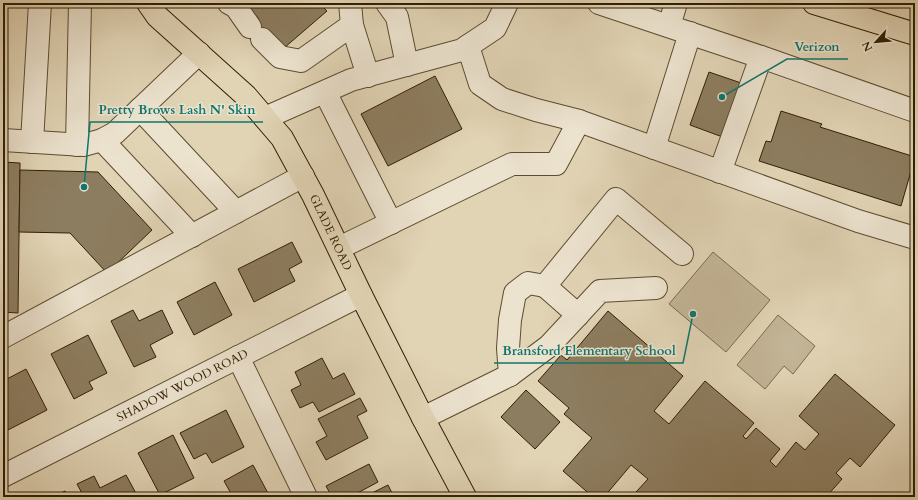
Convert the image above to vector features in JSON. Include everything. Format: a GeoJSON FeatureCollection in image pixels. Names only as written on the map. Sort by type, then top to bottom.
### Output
{"type":"FeatureCollection","features":[{"type":"Feature","properties":{"kind":"main road","name":"GLADE ROAD"},"geometry":{"type":"LineString","coordinates":[[148,3],[157,16],[246,96],[282,138],[314,196],[361,296],[465,497]]}},
{"type":"Feature","properties":{"kind":"main road"},"geometry":{"type":"LineString","coordinates":[[814,3],[915,34]]}},
{"type":"Feature","properties":{"kind":"street"},"geometry":{"type":"LineString","coordinates":[[32,142],[40,3]]}},
{"type":"Feature","properties":{"kind":"street"},"geometry":{"type":"LineString","coordinates":[[77,145],[80,3]]}},
{"type":"Feature","properties":{"kind":"street"},"geometry":{"type":"LineString","coordinates":[[229,3],[236,7],[256,33],[280,57],[301,61],[352,25]]}},
{"type":"Feature","properties":{"kind":"street"},"geometry":{"type":"LineString","coordinates":[[350,3],[352,25],[368,76]]}},
{"type":"Feature","properties":{"kind":"street"},"geometry":{"type":"LineString","coordinates":[[387,3],[397,17],[407,65]]}},
{"type":"Feature","properties":{"kind":"street"},"geometry":{"type":"LineString","coordinates":[[265,118],[351,80],[462,50],[495,28],[506,3]]}},
{"type":"Feature","properties":{"kind":"street"},"geometry":{"type":"LineString","coordinates":[[599,3],[761,57],[915,111]]}},
{"type":"Feature","properties":{"kind":"street"},"geometry":{"type":"LineString","coordinates":[[669,26],[676,3]]}},
{"type":"Feature","properties":{"kind":"street"},"geometry":{"type":"LineString","coordinates":[[654,148],[690,33]]}},
{"type":"Feature","properties":{"kind":"street"},"geometry":{"type":"LineString","coordinates":[[468,46],[480,84],[502,99],[536,110],[579,121],[858,221],[915,238]]}},
{"type":"Feature","properties":{"kind":"street"},"geometry":{"type":"LineString","coordinates":[[3,140],[77,145],[84,145],[102,140],[115,134],[199,53]]}},
{"type":"Feature","properties":{"kind":"street"},"geometry":{"type":"LineString","coordinates":[[720,172],[761,57]]}},
{"type":"Feature","properties":{"kind":"street"},"geometry":{"type":"LineString","coordinates":[[325,92],[391,223]]}},
{"type":"Feature","properties":{"kind":"street"},"geometry":{"type":"LineString","coordinates":[[140,109],[236,212]]}},
{"type":"Feature","properties":{"kind":"street"},"geometry":{"type":"LineString","coordinates":[[339,248],[512,164],[556,164],[579,121]]}},
{"type":"Feature","properties":{"kind":"street"},"geometry":{"type":"LineString","coordinates":[[102,140],[192,236]]}},
{"type":"Feature","properties":{"kind":"street"},"geometry":{"type":"LineString","coordinates":[[3,337],[303,176]]}},
{"type":"Feature","properties":{"kind":"street"},"geometry":{"type":"LineString","coordinates":[[545,286],[616,199],[682,254]]}},
{"type":"Feature","properties":{"kind":"street"},"geometry":{"type":"LineString","coordinates":[[510,375],[508,348],[510,320],[515,293],[528,284],[545,286],[578,315]]}},
{"type":"Feature","properties":{"kind":"street"},"geometry":{"type":"LineString","coordinates":[[423,418],[510,375],[549,346],[600,291],[656,288]]}},
{"type":"Feature","properties":{"kind":"street","name":"SHADOW WOOD ROAD"},"geometry":{"type":"LineString","coordinates":[[3,476],[361,296]]}},
{"type":"Feature","properties":{"kind":"street"},"geometry":{"type":"LineString","coordinates":[[238,357],[306,497]]}},
{"type":"Feature","properties":{"kind":"shaded area"},"geometry":{"type":"Polygon","coordinates":[[[713,252],[770,300],[726,352],[669,304],[713,252]]]}},
{"type":"Feature","properties":{"kind":"shaded area"},"geometry":{"type":"Polygon","coordinates":[[[778,315],[815,346],[793,374],[784,366],[765,389],[737,365],[778,315]]]}},
{"type":"Feature","properties":{"kind":"building"},"geometry":{"type":"Polygon","coordinates":[[[245,3],[325,3],[326,4],[323,7],[327,11],[284,48],[255,45],[244,32],[259,19],[245,3]]]}},
{"type":"Feature","properties":{"kind":"building"},"geometry":{"type":"Polygon","coordinates":[[[709,72],[747,85],[728,139],[690,125],[709,72]]]}},
{"type":"Feature","properties":{"kind":"building"},"geometry":{"type":"Polygon","coordinates":[[[435,76],[462,129],[388,166],[361,114],[435,76]]]}},
{"type":"Feature","properties":{"kind":"building"},"geometry":{"type":"Polygon","coordinates":[[[781,111],[822,124],[820,127],[915,157],[901,206],[759,161],[766,141],[771,142],[781,111]]]}},
{"type":"Feature","properties":{"kind":"building"},"geometry":{"type":"Polygon","coordinates":[[[3,162],[20,163],[18,313],[3,312],[3,162]]]}},
{"type":"Feature","properties":{"kind":"building"},"geometry":{"type":"Polygon","coordinates":[[[20,170],[98,172],[152,230],[107,273],[70,233],[19,232],[20,170]]]}},
{"type":"Feature","properties":{"kind":"building"},"geometry":{"type":"Polygon","coordinates":[[[292,242],[302,262],[289,269],[295,281],[254,302],[238,269],[292,242]]]}},
{"type":"Feature","properties":{"kind":"building"},"geometry":{"type":"Polygon","coordinates":[[[215,282],[232,315],[194,335],[177,302],[215,282]]]}},
{"type":"Feature","properties":{"kind":"building"},"geometry":{"type":"Polygon","coordinates":[[[133,310],[139,321],[162,310],[173,333],[150,345],[156,357],[134,367],[111,321],[133,310]]]}},
{"type":"Feature","properties":{"kind":"building"},"geometry":{"type":"Polygon","coordinates":[[[608,311],[683,376],[654,411],[669,424],[705,381],[754,423],[743,436],[746,439],[756,428],[780,449],[770,461],[776,467],[796,442],[805,450],[819,434],[799,416],[835,374],[895,425],[860,467],[850,458],[836,473],[842,479],[826,497],[641,497],[636,492],[648,479],[631,465],[604,497],[593,497],[563,471],[592,438],[564,414],[569,408],[538,381],[561,355],[567,360],[608,311]]]}},
{"type":"Feature","properties":{"kind":"building"},"geometry":{"type":"Polygon","coordinates":[[[88,335],[107,373],[89,382],[93,389],[74,399],[51,354],[88,335]]]}},
{"type":"Feature","properties":{"kind":"building"},"geometry":{"type":"Polygon","coordinates":[[[322,358],[333,379],[344,373],[355,394],[319,412],[313,402],[300,408],[291,390],[301,385],[295,372],[322,358]]]}},
{"type":"Feature","properties":{"kind":"building"},"geometry":{"type":"Polygon","coordinates":[[[26,369],[47,410],[4,432],[3,381],[26,369]]]}},
{"type":"Feature","properties":{"kind":"building"},"geometry":{"type":"Polygon","coordinates":[[[526,390],[560,422],[535,449],[501,417],[526,390]]]}},
{"type":"Feature","properties":{"kind":"building"},"geometry":{"type":"Polygon","coordinates":[[[360,398],[367,411],[357,416],[368,438],[326,460],[316,442],[327,436],[318,419],[360,398]]]}},
{"type":"Feature","properties":{"kind":"building"},"geometry":{"type":"Polygon","coordinates":[[[226,410],[244,447],[212,463],[206,453],[194,459],[180,433],[226,410]]]}},
{"type":"Feature","properties":{"kind":"building"},"geometry":{"type":"Polygon","coordinates":[[[173,435],[194,478],[160,495],[138,453],[173,435]]]}},
{"type":"Feature","properties":{"kind":"building"},"geometry":{"type":"Polygon","coordinates":[[[369,464],[378,482],[350,497],[332,497],[326,486],[369,464]]]}},
{"type":"Feature","properties":{"kind":"building"},"geometry":{"type":"Polygon","coordinates":[[[253,465],[270,497],[233,497],[224,481],[253,465]]]}},
{"type":"Feature","properties":{"kind":"building"},"geometry":{"type":"Polygon","coordinates":[[[126,475],[138,497],[84,497],[77,484],[94,476],[100,488],[126,475]]]}},
{"type":"Feature","properties":{"kind":"building"},"geometry":{"type":"Polygon","coordinates":[[[388,485],[394,497],[364,497],[388,485]]]}},
{"type":"Feature","properties":{"kind":"building"},"geometry":{"type":"Polygon","coordinates":[[[65,491],[69,497],[53,497],[65,491]]]}},
{"type":"Feature","properties":{"kind":"place","name":"Verizon"},"geometry":{"type":"Point","coordinates":[722,97]}},
{"type":"Feature","properties":{"kind":"place","name":"Pretty Brows Lash N' Skin"},"geometry":{"type":"Point","coordinates":[84,187]}},
{"type":"Feature","properties":{"kind":"place","name":"Bransford Elementary School"},"geometry":{"type":"Point","coordinates":[693,314]}}]}
